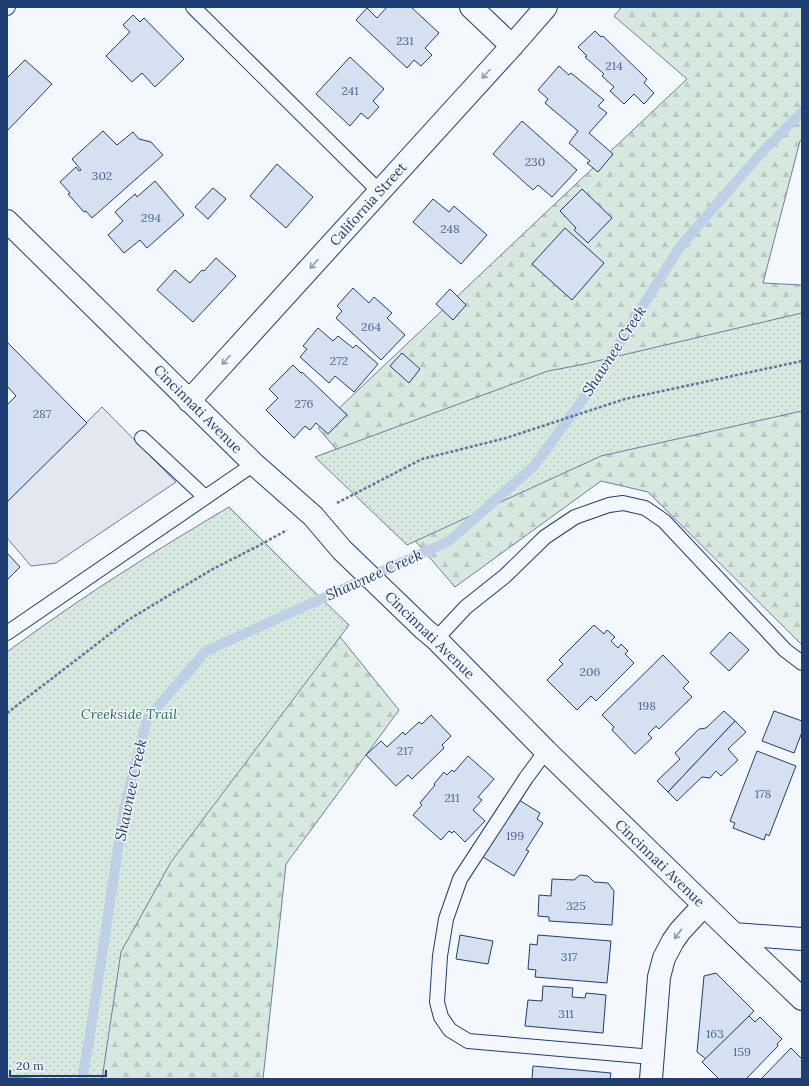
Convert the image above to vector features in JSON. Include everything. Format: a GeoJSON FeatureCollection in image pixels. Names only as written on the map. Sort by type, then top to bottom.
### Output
{"type":"FeatureCollection","features":[{"type":"Feature","properties":{"kind":"main road"},"geometry":{"type":"LineString","coordinates":[[471,7],[512,46]]}},
{"type":"Feature","properties":{"kind":"main road","name":"California Street"},"geometry":{"type":"LineString","coordinates":[[189,401],[546,7]]}},
{"type":"Feature","properties":{"kind":"main road","name":"Cincinnati Avenue"},"geometry":{"type":"LineString","coordinates":[[7,221],[254,464],[313,516],[342,550],[430,634],[546,751],[802,999]]}},
{"type":"Feature","properties":{"kind":"main road"},"geometry":{"type":"LineString","coordinates":[[651,1079],[659,977],[664,958],[680,931],[704,905]]}},
{"type":"Feature","properties":{"kind":"main road"},"geometry":{"type":"LineString","coordinates":[[734,934],[802,939]]}},
{"type":"Feature","properties":{"kind":"lane"},"geometry":{"type":"LineString","coordinates":[[193,7],[379,191]]}},
{"type":"Feature","properties":{"kind":"lane"},"geometry":{"type":"LineString","coordinates":[[142,438],[205,497]]}},
{"type":"Feature","properties":{"kind":"lane"},"geometry":{"type":"LineString","coordinates":[[7,633],[254,464]]}},
{"type":"Feature","properties":{"kind":"lane"},"geometry":{"type":"LineString","coordinates":[[430,634],[505,576],[544,537],[575,516],[609,505],[623,503],[645,508],[664,521],[785,650],[802,663]]}},
{"type":"Feature","properties":{"kind":"lane"},"geometry":{"type":"LineString","coordinates":[[546,751],[526,778],[460,879],[446,919],[440,956],[437,1002],[441,1017],[450,1030],[468,1041],[653,1057]]}},
{"type":"Feature","properties":{"kind":"path"},"geometry":{"type":"LineString","coordinates":[[7,713],[128,620],[211,570],[422,459],[506,438],[625,399],[802,361]]}},
{"type":"Feature","properties":{"kind":"green space"},"geometry":{"type":"Polygon","coordinates":[[[622,7],[802,7],[802,139],[800,141],[763,283],[802,285],[802,645],[648,492],[601,481],[455,587],[318,428],[687,79],[614,16],[622,7]]]}},
{"type":"Feature","properties":{"kind":"green space"},"geometry":{"type":"Polygon","coordinates":[[[802,313],[802,411],[601,456],[407,545],[315,457],[548,371],[580,365],[802,313]]]}},
{"type":"Feature","properties":{"kind":"green space","name":"Creekside Trail"},"geometry":{"type":"Polygon","coordinates":[[[229,507],[349,625],[171,862],[121,952],[102,1079],[7,1077],[7,652],[116,576],[229,507]]]}},
{"type":"Feature","properties":{"kind":"green space"},"geometry":{"type":"Polygon","coordinates":[[[282,565],[399,710],[286,864],[263,1079],[7,1079],[7,743],[282,565]]]}},
{"type":"Feature","properties":{"kind":"shaded area"},"geometry":{"type":"Polygon","coordinates":[[[102,407],[176,482],[56,563],[31,566],[7,538],[7,502],[102,407]]]}},
{"type":"Feature","properties":{"kind":"building"},"geometry":{"type":"Polygon","coordinates":[[[387,7],[411,7],[439,33],[425,48],[432,55],[421,66],[414,60],[407,68],[356,20],[367,8],[377,18],[387,7]]]}},
{"type":"Feature","properties":{"kind":"building"},"geometry":{"type":"Polygon","coordinates":[[[133,15],[140,22],[144,18],[184,59],[155,87],[142,73],[132,82],[106,56],[130,32],[123,25],[133,15]]]}},
{"type":"Feature","properties":{"kind":"building"},"geometry":{"type":"Polygon","coordinates":[[[595,31],[601,37],[603,36],[647,79],[644,83],[654,93],[644,104],[634,94],[624,104],[610,91],[614,87],[602,76],[604,74],[585,57],[587,56],[578,47],[595,31]]]}},
{"type":"Feature","properties":{"kind":"building"},"geometry":{"type":"Polygon","coordinates":[[[350,57],[384,89],[373,101],[379,107],[368,119],[361,113],[350,126],[316,94],[350,57]]]}},
{"type":"Feature","properties":{"kind":"building"},"geometry":{"type":"Polygon","coordinates":[[[25,60],[52,84],[7,131],[7,78],[25,60]]]}},
{"type":"Feature","properties":{"kind":"building"},"geometry":{"type":"Polygon","coordinates":[[[559,66],[569,75],[571,73],[604,100],[598,106],[607,113],[589,133],[613,154],[598,172],[587,163],[590,161],[569,143],[578,131],[545,103],[548,99],[538,90],[559,66]]]}},
{"type":"Feature","properties":{"kind":"building"},"geometry":{"type":"Polygon","coordinates":[[[522,121],[577,170],[552,197],[538,185],[533,190],[493,154],[522,121]]]}},
{"type":"Feature","properties":{"kind":"building"},"geometry":{"type":"Polygon","coordinates":[[[103,131],[117,145],[133,132],[139,139],[151,142],[163,155],[92,218],[86,211],[84,212],[68,194],[70,193],[60,182],[76,167],[79,171],[81,170],[72,159],[103,131]]]}},
{"type":"Feature","properties":{"kind":"building"},"geometry":{"type":"Polygon","coordinates":[[[277,164],[313,197],[286,228],[250,196],[277,164]]]}},
{"type":"Feature","properties":{"kind":"building"},"geometry":{"type":"Polygon","coordinates":[[[155,181],[184,215],[147,248],[140,240],[124,253],[108,235],[123,221],[115,212],[135,194],[137,197],[155,181]]]}},
{"type":"Feature","properties":{"kind":"building"},"geometry":{"type":"Polygon","coordinates":[[[213,188],[226,199],[208,219],[195,207],[213,188]]]}},
{"type":"Feature","properties":{"kind":"building"},"geometry":{"type":"Polygon","coordinates":[[[582,189],[612,218],[588,243],[574,230],[576,228],[560,211],[582,189]]]}},
{"type":"Feature","properties":{"kind":"building"},"geometry":{"type":"Polygon","coordinates":[[[433,199],[449,212],[454,206],[487,235],[461,264],[413,222],[433,199]]]}},
{"type":"Feature","properties":{"kind":"building"},"geometry":{"type":"Polygon","coordinates":[[[565,228],[604,263],[572,300],[532,264],[565,228]]]}},
{"type":"Feature","properties":{"kind":"building"},"geometry":{"type":"Polygon","coordinates":[[[216,258],[236,276],[193,322],[157,290],[175,270],[190,283],[216,258]]]}},
{"type":"Feature","properties":{"kind":"building"},"geometry":{"type":"Polygon","coordinates":[[[353,288],[369,303],[374,297],[392,313],[387,318],[405,335],[381,360],[336,318],[342,311],[337,306],[353,288]]]}},
{"type":"Feature","properties":{"kind":"building"},"geometry":{"type":"Polygon","coordinates":[[[450,289],[466,305],[453,320],[436,304],[450,289]]]}},
{"type":"Feature","properties":{"kind":"building"},"geometry":{"type":"Polygon","coordinates":[[[318,328],[333,341],[338,336],[353,348],[356,345],[378,364],[354,392],[335,376],[329,383],[300,357],[307,349],[303,346],[318,328]]]}},
{"type":"Feature","properties":{"kind":"building"},"geometry":{"type":"Polygon","coordinates":[[[7,342],[87,423],[7,502],[7,405],[16,396],[7,386],[7,342]]]}},
{"type":"Feature","properties":{"kind":"building"},"geometry":{"type":"Polygon","coordinates":[[[402,353],[420,369],[409,383],[390,366],[402,353]]]}},
{"type":"Feature","properties":{"kind":"building"},"geometry":{"type":"Polygon","coordinates":[[[293,365],[347,415],[328,434],[316,423],[310,430],[305,426],[294,438],[266,410],[278,398],[269,389],[293,365]]]}},
{"type":"Feature","properties":{"kind":"building"},"geometry":{"type":"Polygon","coordinates":[[[7,553],[20,567],[7,580],[7,553]]]}},
{"type":"Feature","properties":{"kind":"building"},"geometry":{"type":"Polygon","coordinates":[[[594,625],[604,634],[607,630],[615,637],[611,641],[618,648],[621,644],[628,651],[625,654],[634,663],[596,701],[591,696],[577,710],[547,680],[563,664],[559,660],[594,625]]]}},
{"type":"Feature","properties":{"kind":"building"},"geometry":{"type":"Polygon","coordinates":[[[730,632],[749,650],[729,671],[710,653],[730,632]]]}},
{"type":"Feature","properties":{"kind":"building"},"geometry":{"type":"Polygon","coordinates":[[[663,655],[689,682],[683,688],[692,697],[659,729],[656,726],[648,734],[652,738],[635,754],[612,730],[614,727],[602,715],[663,655]]]}},
{"type":"Feature","properties":{"kind":"building"},"geometry":{"type":"Polygon","coordinates":[[[724,711],[735,721],[668,792],[657,781],[680,759],[675,753],[699,729],[706,728],[724,711]]]}},
{"type":"Feature","properties":{"kind":"building"},"geometry":{"type":"Polygon","coordinates":[[[774,711],[802,721],[802,732],[794,753],[762,741],[774,711]]]}},
{"type":"Feature","properties":{"kind":"building"},"geometry":{"type":"Polygon","coordinates":[[[431,715],[451,736],[442,745],[444,748],[412,779],[408,775],[396,786],[366,755],[381,741],[387,747],[403,732],[405,735],[419,722],[422,724],[431,715]]]}},
{"type":"Feature","properties":{"kind":"building"},"geometry":{"type":"Polygon","coordinates":[[[735,721],[746,732],[728,749],[738,760],[721,776],[716,771],[710,778],[702,777],[677,801],[668,792],[735,721]]]}},
{"type":"Feature","properties":{"kind":"building"},"geometry":{"type":"Polygon","coordinates":[[[757,751],[796,766],[769,836],[766,834],[764,840],[733,828],[735,823],[730,821],[757,751]]]}},
{"type":"Feature","properties":{"kind":"building"},"geometry":{"type":"Polygon","coordinates":[[[468,756],[494,779],[478,797],[482,800],[473,810],[485,821],[465,842],[454,831],[452,833],[449,831],[441,840],[413,815],[422,805],[420,803],[444,772],[447,775],[452,770],[454,772],[468,756]]]}},
{"type":"Feature","properties":{"kind":"building"},"geometry":{"type":"Polygon","coordinates":[[[519,800],[540,813],[537,819],[543,823],[526,850],[529,851],[514,876],[483,857],[519,800]]]}},
{"type":"Feature","properties":{"kind":"building"},"geometry":{"type":"Polygon","coordinates":[[[580,875],[588,876],[594,882],[608,883],[614,891],[612,925],[549,921],[549,917],[538,916],[539,895],[551,896],[552,879],[574,880],[580,875]]]}},
{"type":"Feature","properties":{"kind":"building"},"geometry":{"type":"Polygon","coordinates":[[[460,935],[493,941],[488,964],[456,959],[460,935]]]}},
{"type":"Feature","properties":{"kind":"building"},"geometry":{"type":"Polygon","coordinates":[[[538,935],[611,941],[607,983],[535,977],[536,970],[528,969],[530,944],[537,945],[538,935]]]}},
{"type":"Feature","properties":{"kind":"building"},"geometry":{"type":"Polygon","coordinates":[[[716,973],[754,1011],[706,1059],[697,1052],[704,976],[716,973]]]}},
{"type":"Feature","properties":{"kind":"building"},"geometry":{"type":"Polygon","coordinates":[[[543,986],[573,988],[572,997],[585,998],[586,993],[606,995],[603,1033],[525,1026],[528,1000],[542,1001],[543,986]]]}},
{"type":"Feature","properties":{"kind":"building"},"geometry":{"type":"Polygon","coordinates":[[[749,1016],[755,1022],[760,1017],[782,1039],[777,1044],[778,1046],[746,1079],[719,1079],[702,1062],[749,1016]]]}},
{"type":"Feature","properties":{"kind":"building"},"geometry":{"type":"Polygon","coordinates":[[[791,1048],[802,1059],[802,1079],[761,1079],[791,1048]]]}},
{"type":"Feature","properties":{"kind":"building"},"geometry":{"type":"Polygon","coordinates":[[[533,1066],[611,1073],[610,1079],[532,1079],[533,1066]]]}},
{"type":"Feature","properties":{"kind":"waterway","name":"Shawnee Creek"},"geometry":{"type":"LineString","coordinates":[[82,1079],[124,809],[147,719],[206,651],[449,541],[534,466],[596,381],[679,248],[762,152],[802,112]]}}]}
